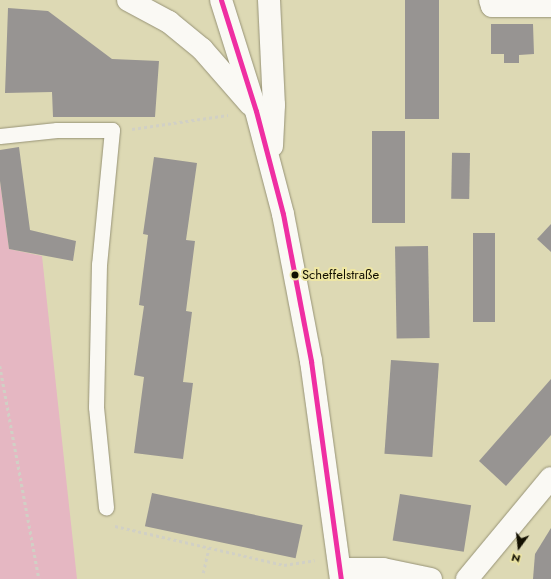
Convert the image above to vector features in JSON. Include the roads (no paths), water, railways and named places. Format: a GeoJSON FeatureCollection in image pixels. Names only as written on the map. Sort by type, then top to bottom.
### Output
{"type":"FeatureCollection","features":[{"type":"Feature","properties":{"kind":"main road"},"geometry":{"type":"LineString","coordinates":[[128,0],[169,22],[202,49],[256,111]]}},
{"type":"Feature","properties":{"kind":"main road"},"geometry":{"type":"LineString","coordinates":[[221,0],[256,111],[283,214],[311,361],[340,568],[383,569],[431,579]]}},
{"type":"Feature","properties":{"kind":"main road"},"geometry":{"type":"LineString","coordinates":[[269,0],[274,105],[271,169]]}},
{"type":"Feature","properties":{"kind":"main road"},"geometry":{"type":"LineString","coordinates":[[490,0],[492,6],[551,6]]}},
{"type":"Feature","properties":{"kind":"main road"},"geometry":{"type":"LineString","coordinates":[[467,579],[551,478]]}},
{"type":"Feature","properties":{"kind":"lane"},"geometry":{"type":"LineString","coordinates":[[0,136],[57,130],[112,130],[99,264],[96,407],[106,508]]}},
{"type":"Feature","properties":{"kind":"place","name":"Scheffelstraße"},"geometry":{"type":"Point","coordinates":[295,275]}}]}
